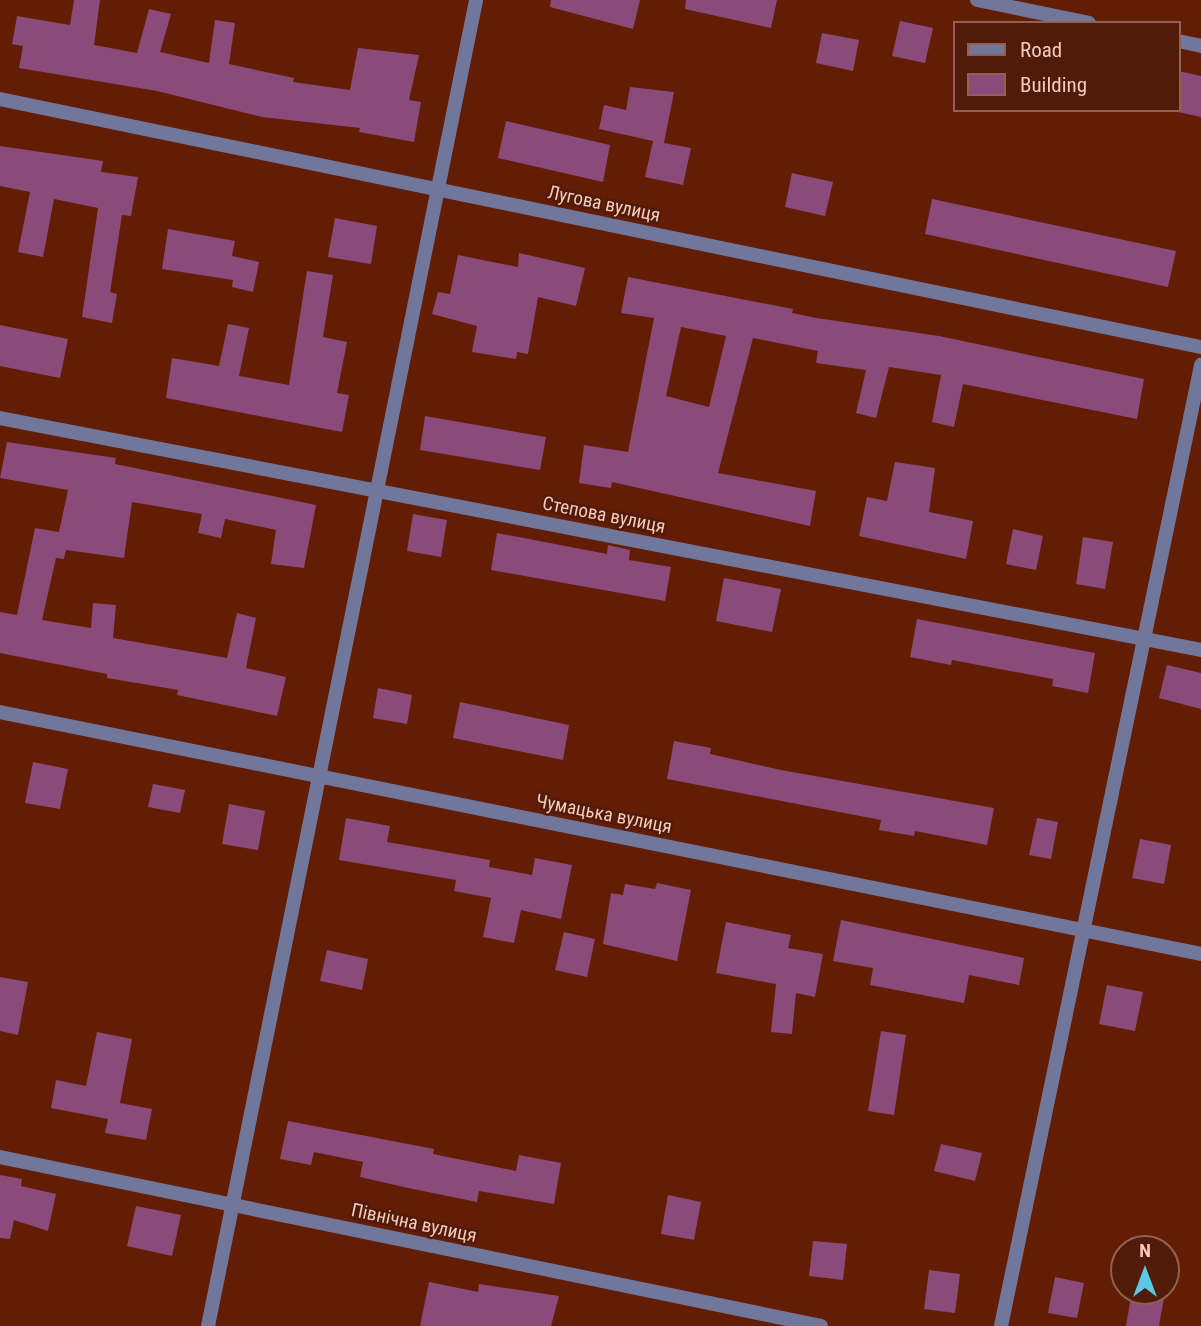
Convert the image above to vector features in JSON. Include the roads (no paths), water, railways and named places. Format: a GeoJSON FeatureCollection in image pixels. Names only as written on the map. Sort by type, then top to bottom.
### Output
{"type":"FeatureCollection","features":[{"type":"Feature","properties":{"kind":"street"},"geometry":{"type":"LineString","coordinates":[[208,1326],[476,0]]}},
{"type":"Feature","properties":{"kind":"street"},"geometry":{"type":"LineString","coordinates":[[978,0],[1079,21]]}},
{"type":"Feature","properties":{"kind":"street"},"geometry":{"type":"LineString","coordinates":[[1180,41],[1201,46]]}},
{"type":"Feature","properties":{"kind":"street","name":"Лугова вулиця"},"geometry":{"type":"LineString","coordinates":[[0,99],[1201,347]]}},
{"type":"Feature","properties":{"kind":"street"},"geometry":{"type":"LineString","coordinates":[[1000,1326],[1201,365]]}},
{"type":"Feature","properties":{"kind":"street","name":"Степова вулиця"},"geometry":{"type":"LineString","coordinates":[[0,418],[1201,650]]}},
{"type":"Feature","properties":{"kind":"street","name":"Чумацька вулиця"},"geometry":{"type":"LineString","coordinates":[[0,712],[1201,954]]}},
{"type":"Feature","properties":{"kind":"street","name":"Північна вулиця"},"geometry":{"type":"LineString","coordinates":[[0,1157],[821,1326]]}}]}
